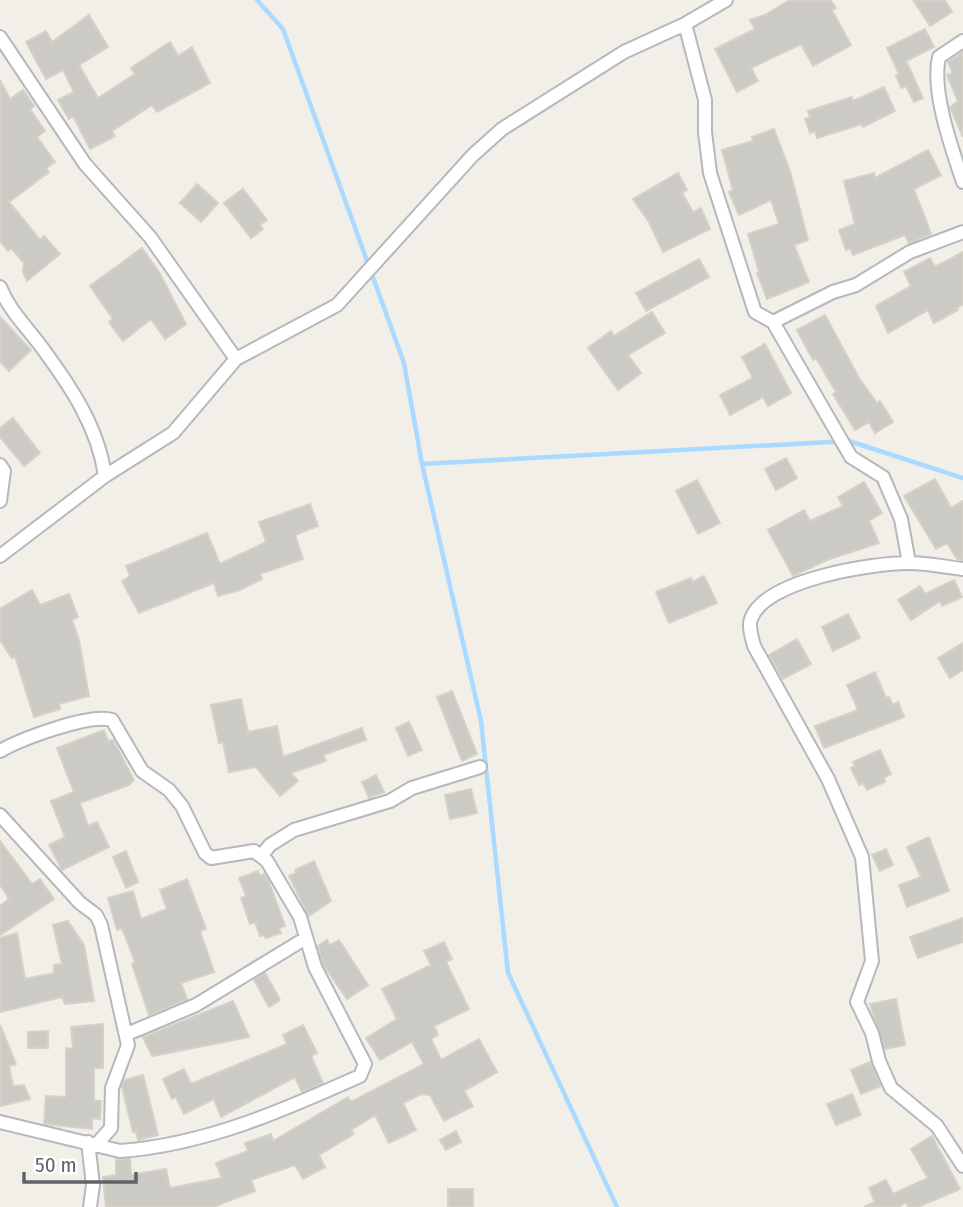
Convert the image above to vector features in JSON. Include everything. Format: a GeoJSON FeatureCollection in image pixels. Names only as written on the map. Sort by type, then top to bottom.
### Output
{"type":"FeatureCollection","features":[{"type":"Feature","properties":{"kind":"street"},"geometry":{"type":"LineString","coordinates":[[0,556],[105,476],[173,433],[236,359],[337,305],[473,155],[502,129],[624,52],[685,24],[726,0]]}},
{"type":"Feature","properties":{"kind":"street"},"geometry":{"type":"LineString","coordinates":[[685,24],[705,100],[705,132],[717,197],[755,312],[773,322],[851,457],[883,477],[901,519],[909,563]]}},
{"type":"Feature","properties":{"kind":"street"},"geometry":{"type":"LineString","coordinates":[[0,37],[85,164],[150,237],[236,359]]}},
{"type":"Feature","properties":{"kind":"street"},"geometry":{"type":"LineString","coordinates":[[963,41],[939,57],[936,66],[938,90],[963,182]]}},
{"type":"Feature","properties":{"kind":"street"},"geometry":{"type":"LineString","coordinates":[[773,322],[832,292],[856,285],[910,252],[963,232]]}},
{"type":"Feature","properties":{"kind":"street"},"geometry":{"type":"LineString","coordinates":[[0,287],[14,314],[38,343],[85,415],[98,441],[105,476]]}},
{"type":"Feature","properties":{"kind":"street"},"geometry":{"type":"LineString","coordinates":[[0,466],[4,471],[0,501]]}},
{"type":"Feature","properties":{"kind":"street"},"geometry":{"type":"LineString","coordinates":[[963,569],[909,563],[851,569],[800,584],[760,603],[750,621],[754,646],[828,779],[862,857],[872,961],[858,1002],[872,1032],[879,1061],[891,1088],[937,1126],[963,1166]]}},
{"type":"Feature","properties":{"kind":"street"},"geometry":{"type":"LineString","coordinates":[[0,751],[16,742],[90,718],[112,720],[142,771],[169,790],[182,806],[205,853],[211,859],[254,851],[262,855],[300,917],[315,967],[365,1064],[360,1076],[289,1108],[181,1143],[120,1151],[0,1122]]}},
{"type":"Feature","properties":{"kind":"street"},"geometry":{"type":"LineString","coordinates":[[262,855],[270,845],[294,830],[390,801],[412,788],[480,766]]}},
{"type":"Feature","properties":{"kind":"street"},"geometry":{"type":"LineString","coordinates":[[0,815],[80,903],[96,915],[104,936],[128,1045],[112,1088],[111,1128],[92,1143]]}},
{"type":"Feature","properties":{"kind":"street"},"geometry":{"type":"LineString","coordinates":[[127,1034],[196,1005],[306,938]]}},
{"type":"Feature","properties":{"kind":"street"},"geometry":{"type":"LineString","coordinates":[[90,1207],[93,1185],[92,1143]]}},
{"type":"Feature","properties":{"kind":"building"},"geometry":{"type":"Polygon","coordinates":[[[790,0],[830,0],[836,8],[832,10],[851,45],[813,66],[801,44],[751,68],[758,81],[737,92],[715,49],[755,29],[750,20],[765,15],[790,0]]]}},
{"type":"Feature","properties":{"kind":"building"},"geometry":{"type":"Polygon","coordinates":[[[913,0],[945,0],[952,12],[930,26],[913,0]]]}},
{"type":"Feature","properties":{"kind":"building"},"geometry":{"type":"Polygon","coordinates":[[[89,15],[108,47],[79,65],[98,98],[135,74],[131,68],[170,42],[178,56],[192,47],[210,83],[157,112],[152,105],[112,131],[115,136],[90,149],[73,116],[69,119],[58,100],[74,92],[63,70],[46,79],[26,42],[46,31],[52,42],[89,15]]]}},
{"type":"Feature","properties":{"kind":"building"},"geometry":{"type":"Polygon","coordinates":[[[925,29],[934,47],[906,61],[923,98],[914,102],[906,86],[901,88],[896,75],[899,74],[887,48],[925,29]]]}},
{"type":"Feature","properties":{"kind":"building"},"geometry":{"type":"Polygon","coordinates":[[[963,52],[963,137],[950,107],[958,101],[947,75],[953,73],[948,62],[963,52]]]}},
{"type":"Feature","properties":{"kind":"building"},"geometry":{"type":"Polygon","coordinates":[[[0,80],[10,99],[23,90],[34,106],[30,109],[45,131],[37,137],[55,162],[46,168],[49,172],[9,202],[40,240],[44,236],[60,254],[27,281],[23,272],[24,263],[11,248],[8,251],[0,241],[0,80]]]}},
{"type":"Feature","properties":{"kind":"building"},"geometry":{"type":"Polygon","coordinates":[[[884,87],[895,111],[863,127],[862,124],[817,138],[815,131],[810,133],[805,119],[810,117],[808,111],[852,97],[853,101],[884,87]]]}},
{"type":"Feature","properties":{"kind":"building"},"geometry":{"type":"Polygon","coordinates":[[[774,129],[790,171],[808,240],[794,245],[809,282],[767,299],[757,273],[759,272],[748,234],[779,224],[771,200],[739,215],[729,192],[733,190],[722,150],[753,141],[752,137],[774,129]]]}},
{"type":"Feature","properties":{"kind":"building"},"geometry":{"type":"Polygon","coordinates":[[[928,150],[941,175],[914,189],[931,234],[909,243],[905,235],[853,255],[850,248],[846,250],[839,230],[855,224],[844,181],[874,173],[875,178],[928,150]]]}},
{"type":"Feature","properties":{"kind":"building"},"geometry":{"type":"Polygon","coordinates":[[[678,173],[687,190],[682,193],[693,212],[701,208],[710,229],[663,252],[649,222],[633,199],[678,173]]]}},
{"type":"Feature","properties":{"kind":"building"},"geometry":{"type":"Polygon","coordinates":[[[197,184],[218,203],[201,222],[180,203],[197,184]]]}},
{"type":"Feature","properties":{"kind":"building"},"geometry":{"type":"Polygon","coordinates":[[[243,189],[267,220],[260,225],[263,229],[251,238],[224,203],[243,189]]]}},
{"type":"Feature","properties":{"kind":"building"},"geometry":{"type":"Polygon","coordinates":[[[142,248],[159,272],[186,324],[165,339],[151,319],[123,341],[109,322],[113,319],[90,286],[142,248]]]}},
{"type":"Feature","properties":{"kind":"building"},"geometry":{"type":"Polygon","coordinates":[[[963,252],[963,304],[958,310],[934,323],[928,310],[888,333],[876,306],[911,286],[904,272],[930,258],[935,267],[963,252]]]}},
{"type":"Feature","properties":{"kind":"building"},"geometry":{"type":"Polygon","coordinates":[[[699,259],[709,277],[646,311],[636,293],[699,259]]]}},
{"type":"Feature","properties":{"kind":"building"},"geometry":{"type":"Polygon","coordinates":[[[652,312],[665,333],[628,355],[641,373],[618,390],[588,348],[611,331],[614,336],[652,312]]]}},
{"type":"Feature","properties":{"kind":"building"},"geometry":{"type":"Polygon","coordinates":[[[825,315],[859,378],[877,403],[880,401],[893,422],[875,433],[869,422],[855,430],[833,394],[836,392],[816,358],[813,360],[797,330],[825,315]]]}},
{"type":"Feature","properties":{"kind":"building"},"geometry":{"type":"Polygon","coordinates":[[[0,317],[31,350],[9,371],[0,361],[0,317]]]}},
{"type":"Feature","properties":{"kind":"building"},"geometry":{"type":"Polygon","coordinates":[[[765,344],[791,393],[768,406],[763,397],[730,415],[720,395],[753,378],[742,357],[765,344]]]}},
{"type":"Feature","properties":{"kind":"building"},"geometry":{"type":"Polygon","coordinates":[[[13,418],[40,453],[24,466],[0,437],[0,428],[13,418]]]}},
{"type":"Feature","properties":{"kind":"building"},"geometry":{"type":"Polygon","coordinates":[[[786,458],[797,478],[776,490],[765,469],[786,458]]]}},
{"type":"Feature","properties":{"kind":"building"},"geometry":{"type":"Polygon","coordinates":[[[935,479],[951,508],[963,501],[963,560],[957,559],[947,543],[936,549],[904,496],[935,479]]]}},
{"type":"Feature","properties":{"kind":"building"},"geometry":{"type":"Polygon","coordinates":[[[697,480],[720,523],[698,534],[676,491],[697,480]]]}},
{"type":"Feature","properties":{"kind":"building"},"geometry":{"type":"Polygon","coordinates":[[[864,482],[882,513],[869,521],[879,543],[827,560],[793,576],[768,530],[804,510],[810,521],[843,506],[838,497],[864,482]]]}},
{"type":"Feature","properties":{"kind":"building"},"geometry":{"type":"Polygon","coordinates":[[[310,504],[318,526],[295,535],[303,559],[260,574],[262,579],[240,590],[218,596],[214,583],[139,613],[122,581],[130,576],[126,566],[207,533],[220,564],[266,542],[259,522],[310,504]]]}},
{"type":"Feature","properties":{"kind":"building"},"geometry":{"type":"Polygon","coordinates":[[[704,576],[717,603],[669,623],[656,592],[691,578],[693,582],[704,576]]]}},
{"type":"Feature","properties":{"kind":"building"},"geometry":{"type":"Polygon","coordinates":[[[954,580],[962,597],[942,606],[940,601],[911,620],[898,600],[920,586],[925,594],[954,580]]]}},
{"type":"Feature","properties":{"kind":"building"},"geometry":{"type":"Polygon","coordinates":[[[32,590],[40,605],[69,594],[78,617],[72,620],[79,640],[89,696],[59,704],[60,709],[34,717],[15,656],[12,658],[0,640],[0,609],[32,590]]]}},
{"type":"Feature","properties":{"kind":"building"},"geometry":{"type":"Polygon","coordinates":[[[848,614],[860,638],[833,651],[822,627],[848,614]]]}},
{"type":"Feature","properties":{"kind":"building"},"geometry":{"type":"Polygon","coordinates":[[[797,639],[811,664],[783,679],[769,655],[797,639]]]}},
{"type":"Feature","properties":{"kind":"building"},"geometry":{"type":"Polygon","coordinates":[[[963,643],[963,670],[950,678],[938,658],[963,643]]]}},
{"type":"Feature","properties":{"kind":"building"},"geometry":{"type":"Polygon","coordinates":[[[875,672],[886,698],[889,697],[893,705],[898,702],[904,717],[824,748],[815,726],[858,710],[847,685],[875,672]]]}},
{"type":"Feature","properties":{"kind":"building"},"geometry":{"type":"Polygon","coordinates":[[[452,691],[477,754],[462,761],[437,697],[452,691]]]}},
{"type":"Feature","properties":{"kind":"building"},"geometry":{"type":"Polygon","coordinates":[[[241,699],[248,732],[277,726],[283,757],[362,728],[366,740],[323,755],[326,761],[291,773],[298,781],[280,796],[256,767],[229,772],[223,742],[219,743],[211,705],[241,699]]]}},
{"type":"Feature","properties":{"kind":"building"},"geometry":{"type":"Polygon","coordinates":[[[409,722],[422,750],[408,756],[396,728],[409,722]]]}},
{"type":"Feature","properties":{"kind":"building"},"geometry":{"type":"Polygon","coordinates":[[[104,730],[108,741],[113,740],[134,780],[129,785],[80,803],[88,826],[97,822],[109,847],[62,870],[49,845],[65,837],[51,801],[74,792],[57,748],[104,730]]]}},
{"type":"Feature","properties":{"kind":"building"},"geometry":{"type":"Polygon","coordinates":[[[880,750],[891,774],[884,778],[885,782],[867,790],[863,783],[859,785],[851,768],[855,766],[853,762],[880,750]]]}},
{"type":"Feature","properties":{"kind":"building"},"geometry":{"type":"Polygon","coordinates":[[[376,775],[384,792],[369,798],[362,782],[376,775]]]}},
{"type":"Feature","properties":{"kind":"building"},"geometry":{"type":"Polygon","coordinates":[[[471,789],[477,813],[450,819],[445,795],[471,789]]]}},
{"type":"Feature","properties":{"kind":"building"},"geometry":{"type":"Polygon","coordinates":[[[929,837],[949,891],[907,907],[899,885],[921,877],[907,847],[929,837]]]}},
{"type":"Feature","properties":{"kind":"building"},"geometry":{"type":"Polygon","coordinates":[[[0,841],[32,884],[40,879],[54,899],[0,935],[0,906],[9,899],[0,885],[0,841]]]}},
{"type":"Feature","properties":{"kind":"building"},"geometry":{"type":"Polygon","coordinates":[[[886,849],[893,865],[880,871],[872,855],[886,849]]]}},
{"type":"Feature","properties":{"kind":"building"},"geometry":{"type":"Polygon","coordinates":[[[126,851],[138,882],[126,888],[113,857],[126,851]]]}},
{"type":"Feature","properties":{"kind":"building"},"geometry":{"type":"Polygon","coordinates":[[[314,861],[331,901],[309,916],[289,876],[314,861]]]}},
{"type":"Feature","properties":{"kind":"building"},"geometry":{"type":"Polygon","coordinates":[[[258,871],[260,876],[264,874],[269,882],[285,926],[279,928],[281,933],[266,938],[264,935],[260,936],[255,922],[250,924],[241,898],[246,896],[239,878],[258,871]]]}},
{"type":"Feature","properties":{"kind":"building"},"geometry":{"type":"Polygon","coordinates":[[[187,879],[206,929],[200,931],[214,972],[181,983],[187,999],[149,1015],[132,964],[135,962],[122,928],[117,930],[108,898],[133,891],[141,919],[167,909],[160,890],[187,879]]]}},
{"type":"Feature","properties":{"kind":"building"},"geometry":{"type":"Polygon","coordinates":[[[963,918],[963,942],[918,958],[910,937],[963,918]]]}},
{"type":"Feature","properties":{"kind":"building"},"geometry":{"type":"Polygon","coordinates":[[[68,921],[84,945],[94,1001],[65,1004],[62,997],[0,1012],[0,938],[17,933],[25,979],[54,973],[54,965],[62,964],[53,925],[68,921]]]}},
{"type":"Feature","properties":{"kind":"building"},"geometry":{"type":"Polygon","coordinates":[[[327,940],[330,945],[339,940],[368,985],[347,999],[323,964],[318,946],[327,940]]]}},
{"type":"Feature","properties":{"kind":"building"},"geometry":{"type":"Polygon","coordinates":[[[444,942],[452,959],[446,962],[469,1009],[434,1026],[438,1035],[431,1039],[441,1060],[479,1039],[497,1072],[464,1091],[473,1106],[444,1121],[430,1095],[421,1094],[403,1103],[416,1130],[389,1143],[375,1115],[351,1130],[354,1134],[319,1155],[325,1167],[303,1179],[295,1165],[251,1180],[255,1191],[213,1207],[106,1207],[103,1177],[116,1175],[116,1159],[130,1159],[131,1175],[166,1169],[170,1188],[222,1178],[216,1163],[248,1151],[245,1143],[271,1134],[273,1141],[348,1097],[351,1102],[424,1064],[412,1042],[380,1060],[366,1038],[397,1019],[382,989],[431,965],[424,951],[444,942]]]}},
{"type":"Feature","properties":{"kind":"building"},"geometry":{"type":"Polygon","coordinates":[[[265,973],[280,1000],[269,1007],[254,980],[265,973]]]}},
{"type":"Feature","properties":{"kind":"building"},"geometry":{"type":"Polygon","coordinates":[[[896,999],[905,1045],[885,1049],[870,1004],[896,999]]]}},
{"type":"Feature","properties":{"kind":"building"},"geometry":{"type":"Polygon","coordinates":[[[233,1001],[249,1037],[152,1056],[143,1037],[233,1001]]]}},
{"type":"Feature","properties":{"kind":"building"},"geometry":{"type":"Polygon","coordinates":[[[103,1024],[103,1068],[94,1068],[94,1101],[101,1101],[100,1119],[92,1118],[92,1129],[44,1124],[46,1096],[66,1097],[66,1048],[73,1049],[71,1027],[103,1024]]]}},
{"type":"Feature","properties":{"kind":"building"},"geometry":{"type":"Polygon","coordinates":[[[0,1025],[16,1064],[9,1066],[13,1086],[24,1085],[30,1099],[0,1106],[0,1025]]]}},
{"type":"Feature","properties":{"kind":"building"},"geometry":{"type":"Polygon","coordinates":[[[303,1025],[317,1053],[311,1056],[323,1083],[302,1092],[295,1077],[221,1117],[214,1099],[184,1114],[176,1097],[172,1099],[163,1079],[184,1069],[191,1084],[287,1044],[283,1035],[303,1025]]]}},
{"type":"Feature","properties":{"kind":"building"},"geometry":{"type":"Polygon","coordinates":[[[48,1031],[48,1048],[28,1048],[28,1032],[48,1031]]]}},
{"type":"Feature","properties":{"kind":"building"},"geometry":{"type":"Polygon","coordinates":[[[870,1062],[881,1086],[861,1094],[851,1070],[870,1062]]]}},
{"type":"Feature","properties":{"kind":"building"},"geometry":{"type":"Polygon","coordinates":[[[143,1075],[158,1135],[138,1140],[136,1131],[133,1132],[122,1087],[124,1080],[143,1075]]]}},
{"type":"Feature","properties":{"kind":"building"},"geometry":{"type":"Polygon","coordinates":[[[852,1094],[861,1115],[836,1125],[827,1104],[852,1094]]]}},
{"type":"Feature","properties":{"kind":"building"},"geometry":{"type":"Polygon","coordinates":[[[456,1131],[461,1142],[446,1150],[440,1140],[456,1131]]]}},
{"type":"Feature","properties":{"kind":"building"},"geometry":{"type":"Polygon","coordinates":[[[932,1136],[960,1189],[918,1207],[908,1207],[906,1202],[899,1207],[864,1207],[875,1202],[869,1188],[886,1180],[893,1194],[928,1178],[911,1149],[932,1136]]]}},
{"type":"Feature","properties":{"kind":"building"},"geometry":{"type":"Polygon","coordinates":[[[448,1189],[473,1189],[473,1207],[448,1207],[448,1189]]]}},
{"type":"Feature","properties":{"kind":"waterway"},"geometry":{"type":"LineString","coordinates":[[257,0],[283,29],[404,363],[422,464],[481,721],[508,973],[617,1207]]}},
{"type":"Feature","properties":{"kind":"waterway"},"geometry":{"type":"LineString","coordinates":[[422,464],[849,441],[963,478]]}}]}
